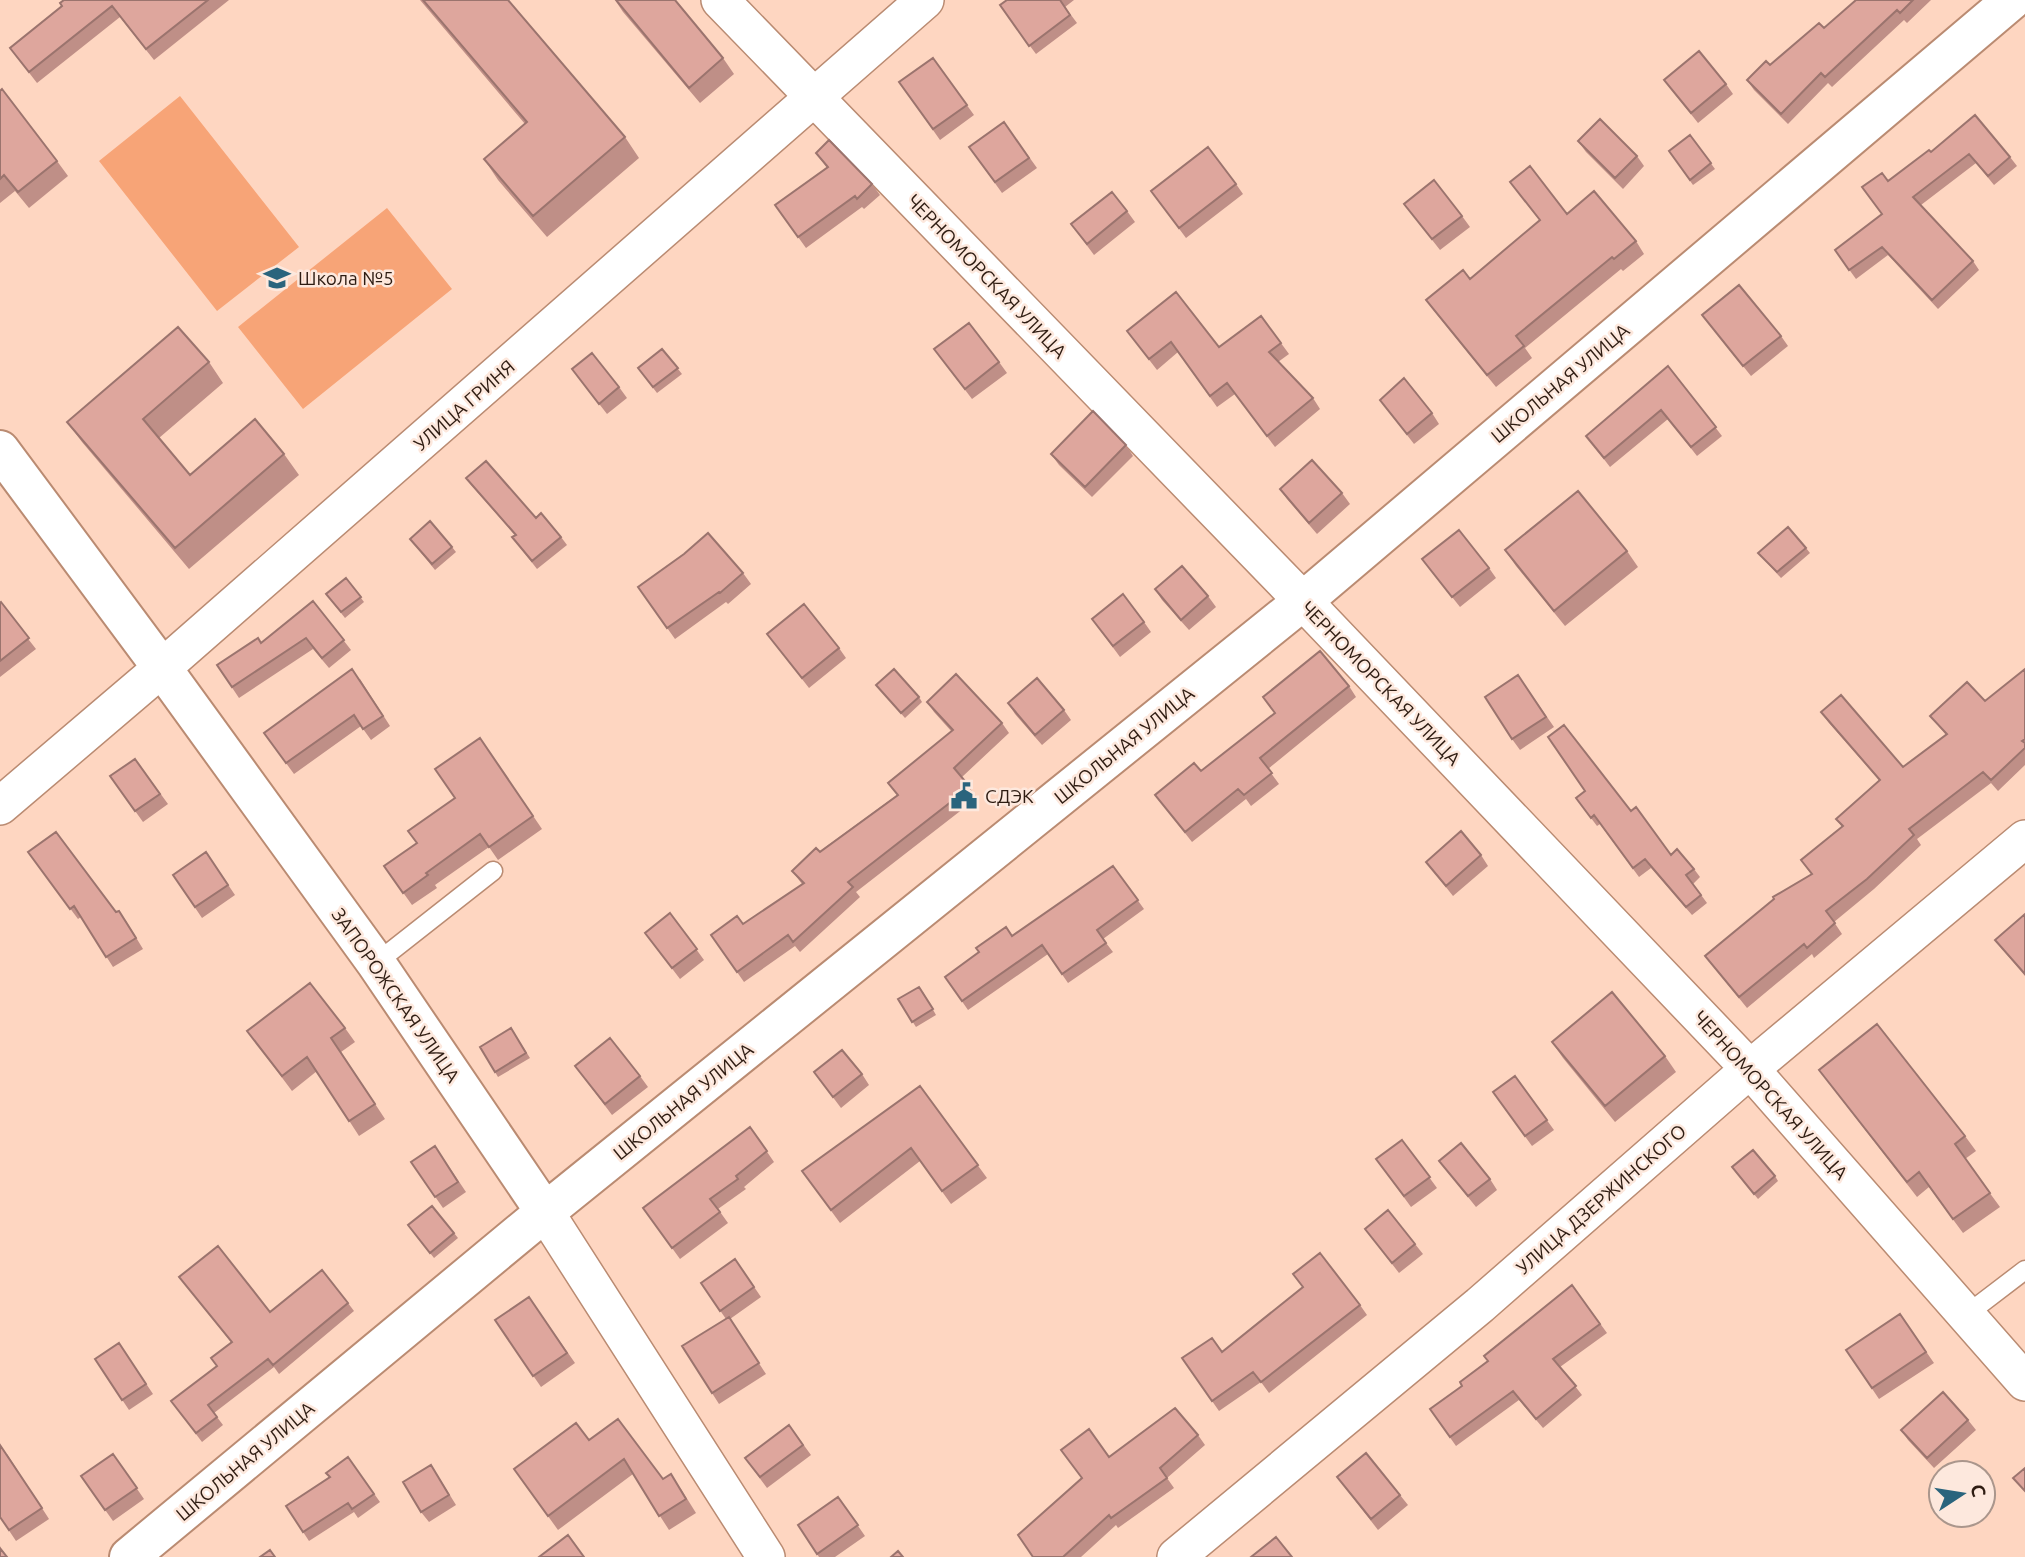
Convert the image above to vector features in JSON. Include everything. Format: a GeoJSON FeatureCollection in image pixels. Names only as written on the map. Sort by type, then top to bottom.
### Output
{"type":"FeatureCollection","features":[{"type":"Feature","properties":{"kind":"street","name":"ЧЕРНОМОРСКАЯ УЛИЦА"},"geometry":{"type":"LineString","coordinates":[[720,0],[1303,601],[1750,1069],[2025,1382]]}},
{"type":"Feature","properties":{"kind":"street","name":"УЛИЦА ГРИНЯ"},"geometry":{"type":"LineString","coordinates":[[0,806],[162,668],[925,0]]}},
{"type":"Feature","properties":{"kind":"street","name":"ШКОЛЬНАЯ УЛИЦА"},"geometry":{"type":"LineString","coordinates":[[129,1557],[545,1212],[1303,601],[2012,0]]}},
{"type":"Feature","properties":{"kind":"street","name":"ЗАПОРОЖСКАЯ УЛИЦА"},"geometry":{"type":"LineString","coordinates":[[0,450],[376,963],[545,1212],[766,1557]]}},
{"type":"Feature","properties":{"kind":"street","name":"УЛИЦА ДЗЕРЖИНСКОГО"},"geometry":{"type":"LineString","coordinates":[[1176,1557],[1480,1305],[1750,1069],[2025,839]]}},
{"type":"Feature","properties":{"kind":"lane"},"geometry":{"type":"LineString","coordinates":[[376,963],[493,872]]}},
{"type":"Feature","properties":{"kind":"lane"},"geometry":{"type":"LineString","coordinates":[[1966,1315],[2025,1270]]}},
{"type":"Feature","properties":{"kind":"shaded area"},"geometry":{"type":"Polygon","coordinates":[[[180,96],[299,247],[217,311],[99,161],[180,96]]]}},
{"type":"Feature","properties":{"kind":"shaded area"},"geometry":{"type":"Polygon","coordinates":[[[387,208],[452,289],[303,409],[238,327],[387,208]]]}},
{"type":"Feature","properties":{"kind":"building"},"geometry":{"type":"Polygon","coordinates":[[[64,0],[208,0],[146,49],[112,6],[29,72],[10,48],[62,6],[60,3],[64,0]]]}},
{"type":"Feature","properties":{"kind":"building"},"geometry":{"type":"Polygon","coordinates":[[[423,0],[508,0],[625,137],[533,216],[484,159],[527,122],[423,0]]]}},
{"type":"Feature","properties":{"kind":"building"},"geometry":{"type":"Polygon","coordinates":[[[616,0],[675,0],[723,58],[689,88],[616,0]]]}},
{"type":"Feature","properties":{"kind":"building"},"geometry":{"type":"Polygon","coordinates":[[[1007,0],[1060,0],[1070,15],[1029,46],[1000,5],[1007,0]]]}},
{"type":"Feature","properties":{"kind":"building"},"geometry":{"type":"Polygon","coordinates":[[[1856,0],[1913,0],[1900,13],[1897,10],[1825,77],[1821,73],[1781,114],[1747,80],[1766,61],[1770,65],[1819,23],[1824,28],[1856,0]]]}},
{"type":"Feature","properties":{"kind":"building"},"geometry":{"type":"Polygon","coordinates":[[[1699,51],[1726,84],[1691,113],[1664,80],[1699,51]]]}},
{"type":"Feature","properties":{"kind":"building"},"geometry":{"type":"Polygon","coordinates":[[[933,58],[967,105],[933,129],[899,82],[933,58]]]}},
{"type":"Feature","properties":{"kind":"building"},"geometry":{"type":"Polygon","coordinates":[[[2,89],[57,161],[18,192],[4,175],[0,179],[2,89]]]}},
{"type":"Feature","properties":{"kind":"building"},"geometry":{"type":"Polygon","coordinates":[[[1975,115],[2010,157],[1988,176],[1969,154],[1913,197],[1973,261],[1932,300],[1882,247],[1849,270],[1835,250],[1882,214],[1862,187],[1882,173],[1888,181],[1929,150],[1931,152],[1975,115]]]}},
{"type":"Feature","properties":{"kind":"building"},"geometry":{"type":"Polygon","coordinates":[[[1600,119],[1637,156],[1615,178],[1578,141],[1600,119]]]}},
{"type":"Feature","properties":{"kind":"building"},"geometry":{"type":"Polygon","coordinates":[[[1004,122],[1029,158],[995,182],[969,147],[1004,122]]]}},
{"type":"Feature","properties":{"kind":"building"},"geometry":{"type":"Polygon","coordinates":[[[1690,135],[1711,163],[1690,180],[1669,151],[1690,135]]]}},
{"type":"Feature","properties":{"kind":"building"},"geometry":{"type":"Polygon","coordinates":[[[829,140],[872,184],[857,199],[855,196],[798,237],[775,205],[828,167],[816,153],[829,140]]]}},
{"type":"Feature","properties":{"kind":"building"},"geometry":{"type":"Polygon","coordinates":[[[1208,147],[1236,184],[1179,228],[1151,191],[1208,147]]]}},
{"type":"Feature","properties":{"kind":"building"},"geometry":{"type":"Polygon","coordinates":[[[1530,166],[1567,214],[1594,191],[1636,241],[1614,259],[1612,257],[1516,336],[1524,346],[1487,375],[1426,300],[1463,270],[1470,279],[1540,220],[1510,182],[1530,166]]]}},
{"type":"Feature","properties":{"kind":"building"},"geometry":{"type":"Polygon","coordinates":[[[1434,180],[1462,216],[1432,239],[1404,204],[1434,180]]]}},
{"type":"Feature","properties":{"kind":"building"},"geometry":{"type":"Polygon","coordinates":[[[1112,192],[1127,211],[1087,244],[1071,224],[1112,192]]]}},
{"type":"Feature","properties":{"kind":"building"},"geometry":{"type":"Polygon","coordinates":[[[1739,285],[1781,336],[1743,366],[1702,315],[1739,285]]]}},
{"type":"Feature","properties":{"kind":"building"},"geometry":{"type":"Polygon","coordinates":[[[1176,292],[1219,347],[1261,316],[1281,343],[1269,352],[1313,398],[1267,436],[1227,383],[1210,396],[1171,342],[1149,359],[1127,331],[1176,292]]]}},
{"type":"Feature","properties":{"kind":"building"},"geometry":{"type":"Polygon","coordinates":[[[969,323],[999,362],[965,389],[934,349],[969,323]]]}},
{"type":"Feature","properties":{"kind":"building"},"geometry":{"type":"Polygon","coordinates":[[[178,327],[209,362],[143,419],[190,475],[255,419],[284,454],[175,548],[67,422],[178,327]]]}},
{"type":"Feature","properties":{"kind":"building"},"geometry":{"type":"Polygon","coordinates":[[[662,349],[678,368],[653,387],[638,368],[662,349]]]}},
{"type":"Feature","properties":{"kind":"building"},"geometry":{"type":"Polygon","coordinates":[[[592,353],[619,387],[599,404],[572,369],[592,353]]]}},
{"type":"Feature","properties":{"kind":"building"},"geometry":{"type":"Polygon","coordinates":[[[1668,366],[1716,427],[1691,447],[1661,410],[1604,458],[1586,436],[1668,366]]]}},
{"type":"Feature","properties":{"kind":"building"},"geometry":{"type":"Polygon","coordinates":[[[1404,378],[1432,413],[1407,434],[1380,400],[1404,378]]]}},
{"type":"Feature","properties":{"kind":"building"},"geometry":{"type":"Polygon","coordinates":[[[1093,411],[1126,445],[1085,487],[1051,454],[1093,411]]]}},
{"type":"Feature","properties":{"kind":"building"},"geometry":{"type":"Polygon","coordinates":[[[1312,460],[1342,493],[1309,523],[1280,489],[1312,460]]]}},
{"type":"Feature","properties":{"kind":"building"},"geometry":{"type":"Polygon","coordinates":[[[486,461],[536,518],[541,513],[561,537],[532,561],[512,537],[516,535],[466,478],[486,461]]]}},
{"type":"Feature","properties":{"kind":"building"},"geometry":{"type":"Polygon","coordinates":[[[1578,491],[1627,551],[1554,611],[1505,550],[1578,491]]]}},
{"type":"Feature","properties":{"kind":"building"},"geometry":{"type":"Polygon","coordinates":[[[430,521],[452,547],[432,564],[410,539],[430,521]]]}},
{"type":"Feature","properties":{"kind":"building"},"geometry":{"type":"Polygon","coordinates":[[[1788,527],[1806,548],[1777,572],[1758,553],[1788,527]]]}},
{"type":"Feature","properties":{"kind":"building"},"geometry":{"type":"Polygon","coordinates":[[[1459,530],[1489,568],[1452,597],[1422,559],[1459,530]]]}},
{"type":"Feature","properties":{"kind":"building"},"geometry":{"type":"Polygon","coordinates":[[[708,533],[743,573],[720,593],[667,628],[638,587],[708,533]]]}},
{"type":"Feature","properties":{"kind":"building"},"geometry":{"type":"Polygon","coordinates":[[[1182,566],[1208,596],[1181,620],[1155,589],[1182,566]]]}},
{"type":"Feature","properties":{"kind":"building"},"geometry":{"type":"Polygon","coordinates":[[[346,578],[361,597],[341,612],[326,594],[346,578]]]}},
{"type":"Feature","properties":{"kind":"building"},"geometry":{"type":"Polygon","coordinates":[[[1123,594],[1144,622],[1113,646],[1092,619],[1123,594]]]}},
{"type":"Feature","properties":{"kind":"building"},"geometry":{"type":"Polygon","coordinates":[[[313,601],[344,640],[322,658],[306,638],[232,687],[217,665],[258,638],[261,643],[313,601]]]}},
{"type":"Feature","properties":{"kind":"building"},"geometry":{"type":"Polygon","coordinates":[[[0,603],[29,638],[0,661],[0,603]]]}},
{"type":"Feature","properties":{"kind":"building"},"geometry":{"type":"Polygon","coordinates":[[[804,604],[839,648],[802,678],[767,634],[804,604]]]}},
{"type":"Feature","properties":{"kind":"building"},"geometry":{"type":"Polygon","coordinates":[[[1320,651],[1349,686],[1260,758],[1272,773],[1244,795],[1238,789],[1185,832],[1155,795],[1194,763],[1201,771],[1275,713],[1263,697],[1320,651]]]}},
{"type":"Feature","properties":{"kind":"building"},"geometry":{"type":"Polygon","coordinates":[[[352,669],[383,716],[363,729],[354,715],[286,763],[264,733],[352,669]]]}},
{"type":"Feature","properties":{"kind":"building"},"geometry":{"type":"Polygon","coordinates":[[[894,669],[919,697],[901,713],[876,685],[894,669]]]}},
{"type":"Feature","properties":{"kind":"building"},"geometry":{"type":"Polygon","coordinates":[[[2025,669],[2025,739],[2022,741],[2025,748],[1991,780],[1983,772],[1909,829],[1914,835],[1867,879],[1826,911],[1835,923],[1807,948],[1804,944],[1739,997],[1705,956],[1774,899],[1773,897],[1812,874],[1801,860],[1843,826],[1836,819],[1880,780],[1821,712],[1841,695],[1903,767],[1947,734],[1930,716],[1967,682],[1985,701],[2025,669]]]}},
{"type":"Feature","properties":{"kind":"building"},"geometry":{"type":"Polygon","coordinates":[[[956,674],[1002,723],[954,768],[970,787],[848,882],[853,887],[793,942],[788,935],[737,972],[711,935],[737,916],[743,924],[804,883],[792,871],[816,848],[820,852],[898,795],[888,783],[953,730],[927,702],[956,674]]]}},
{"type":"Feature","properties":{"kind":"building"},"geometry":{"type":"Polygon","coordinates":[[[1518,675],[1546,717],[1512,739],[1485,697],[1518,675]]]}},
{"type":"Feature","properties":{"kind":"building"},"geometry":{"type":"Polygon","coordinates":[[[1037,678],[1064,710],[1035,735],[1008,703],[1037,678]]]}},
{"type":"Feature","properties":{"kind":"building"},"geometry":{"type":"Polygon","coordinates":[[[1564,725],[1631,811],[1636,807],[1671,855],[1677,849],[1694,869],[1686,875],[1701,895],[1686,907],[1645,859],[1633,868],[1594,815],[1591,818],[1576,798],[1585,791],[1548,737],[1564,725]]]}},
{"type":"Feature","properties":{"kind":"building"},"geometry":{"type":"Polygon","coordinates":[[[480,738],[533,816],[489,847],[480,834],[403,893],[384,866],[417,843],[408,831],[455,798],[435,769],[480,738]]]}},
{"type":"Feature","properties":{"kind":"building"},"geometry":{"type":"Polygon","coordinates":[[[135,759],[160,794],[135,811],[110,776],[135,759]]]}},
{"type":"Feature","properties":{"kind":"building"},"geometry":{"type":"Polygon","coordinates":[[[1461,831],[1481,855],[1446,886],[1426,862],[1461,831]]]}},
{"type":"Feature","properties":{"kind":"building"},"geometry":{"type":"Polygon","coordinates":[[[56,832],[116,912],[119,911],[136,938],[106,957],[74,906],[70,909],[28,852],[56,832]]]}},
{"type":"Feature","properties":{"kind":"building"},"geometry":{"type":"Polygon","coordinates":[[[206,852],[228,885],[195,907],[173,875],[206,852]]]}},
{"type":"Feature","properties":{"kind":"building"},"geometry":{"type":"Polygon","coordinates":[[[1113,866],[1138,900],[1097,930],[1106,943],[1062,974],[1042,945],[962,1001],[945,977],[979,952],[976,948],[1006,927],[1012,936],[1113,866]]]}},
{"type":"Feature","properties":{"kind":"building"},"geometry":{"type":"Polygon","coordinates":[[[670,913],[697,949],[672,968],[645,933],[670,913]]]}},
{"type":"Feature","properties":{"kind":"building"},"geometry":{"type":"Polygon","coordinates":[[[2025,914],[2025,974],[1995,940],[2025,914]]]}},
{"type":"Feature","properties":{"kind":"building"},"geometry":{"type":"Polygon","coordinates":[[[310,983],[345,1028],[331,1038],[375,1104],[349,1121],[307,1057],[282,1076],[247,1031],[310,983]]]}},
{"type":"Feature","properties":{"kind":"building"},"geometry":{"type":"Polygon","coordinates":[[[919,987],[933,1009],[912,1022],[898,999],[919,987]]]}},
{"type":"Feature","properties":{"kind":"building"},"geometry":{"type":"Polygon","coordinates":[[[1612,992],[1665,1056],[1605,1106],[1552,1042],[1612,992]]]}},
{"type":"Feature","properties":{"kind":"building"},"geometry":{"type":"Polygon","coordinates":[[[1877,1024],[1965,1136],[1955,1144],[1990,1193],[1953,1219],[1919,1172],[1907,1182],[1819,1070],[1877,1024]]]}},
{"type":"Feature","properties":{"kind":"building"},"geometry":{"type":"Polygon","coordinates":[[[511,1028],[526,1053],[495,1072],[480,1047],[511,1028]]]}},
{"type":"Feature","properties":{"kind":"building"},"geometry":{"type":"Polygon","coordinates":[[[610,1038],[640,1076],[605,1104],[575,1066],[610,1038]]]}},
{"type":"Feature","properties":{"kind":"building"},"geometry":{"type":"Polygon","coordinates":[[[842,1050],[862,1074],[833,1097],[814,1072],[842,1050]]]}},
{"type":"Feature","properties":{"kind":"building"},"geometry":{"type":"Polygon","coordinates":[[[1515,1076],[1547,1120],[1525,1136],[1493,1092],[1515,1076]]]}},
{"type":"Feature","properties":{"kind":"building"},"geometry":{"type":"Polygon","coordinates":[[[920,1086],[978,1165],[942,1191],[911,1148],[831,1210],[802,1171],[920,1086]]]}},
{"type":"Feature","properties":{"kind":"building"},"geometry":{"type":"Polygon","coordinates":[[[750,1127],[767,1151],[736,1176],[738,1179],[710,1199],[720,1212],[672,1248],[643,1208],[750,1127]]]}},
{"type":"Feature","properties":{"kind":"building"},"geometry":{"type":"Polygon","coordinates":[[[1402,1140],[1430,1177],[1404,1196],[1376,1159],[1402,1140]]]}},
{"type":"Feature","properties":{"kind":"building"},"geometry":{"type":"Polygon","coordinates":[[[1461,1143],[1490,1179],[1468,1196],[1439,1161],[1461,1143]]]}},
{"type":"Feature","properties":{"kind":"building"},"geometry":{"type":"Polygon","coordinates":[[[435,1146],[458,1182],[435,1197],[411,1162],[435,1146]]]}},
{"type":"Feature","properties":{"kind":"building"},"geometry":{"type":"Polygon","coordinates":[[[1753,1150],[1775,1176],[1754,1194],[1732,1167],[1753,1150]]]}},
{"type":"Feature","properties":{"kind":"building"},"geometry":{"type":"Polygon","coordinates":[[[432,1206],[454,1233],[430,1253],[408,1225],[432,1206]]]}},
{"type":"Feature","properties":{"kind":"building"},"geometry":{"type":"Polygon","coordinates":[[[1388,1210],[1415,1244],[1392,1263],[1365,1229],[1388,1210]]]}},
{"type":"Feature","properties":{"kind":"building"},"geometry":{"type":"Polygon","coordinates":[[[218,1246],[270,1312],[322,1270],[348,1303],[273,1365],[268,1359],[208,1405],[217,1417],[196,1433],[171,1401],[217,1366],[211,1358],[232,1342],[179,1277],[218,1246]]]}},
{"type":"Feature","properties":{"kind":"building"},"geometry":{"type":"Polygon","coordinates":[[[1320,1253],[1360,1305],[1261,1382],[1253,1372],[1212,1401],[1182,1358],[1212,1338],[1222,1352],[1303,1287],[1293,1274],[1320,1253]]]}},
{"type":"Feature","properties":{"kind":"building"},"geometry":{"type":"Polygon","coordinates":[[[735,1259],[754,1287],[720,1311],[701,1283],[735,1259]]]}},
{"type":"Feature","properties":{"kind":"building"},"geometry":{"type":"Polygon","coordinates":[[[1572,1285],[1600,1324],[1553,1359],[1576,1386],[1536,1419],[1513,1391],[1450,1437],[1430,1409],[1462,1386],[1460,1382],[1488,1361],[1484,1356],[1572,1285]]]}},
{"type":"Feature","properties":{"kind":"building"},"geometry":{"type":"Polygon","coordinates":[[[529,1297],[567,1353],[533,1376],[495,1320],[529,1297]]]}},
{"type":"Feature","properties":{"kind":"building"},"geometry":{"type":"Polygon","coordinates":[[[1900,1314],[1926,1352],[1872,1388],[1846,1350],[1900,1314]]]}},
{"type":"Feature","properties":{"kind":"building"},"geometry":{"type":"Polygon","coordinates":[[[729,1317],[759,1363],[712,1393],[682,1346],[729,1317]]]}},
{"type":"Feature","properties":{"kind":"building"},"geometry":{"type":"Polygon","coordinates":[[[119,1343],[146,1384],[122,1400],[95,1359],[119,1343]]]}},
{"type":"Feature","properties":{"kind":"building"},"geometry":{"type":"Polygon","coordinates":[[[1943,1392],[1968,1420],[1927,1458],[1901,1430],[1943,1392]]]}},
{"type":"Feature","properties":{"kind":"building"},"geometry":{"type":"Polygon","coordinates":[[[1175,1408],[1198,1435],[1160,1468],[1167,1478],[1111,1518],[1109,1515],[1063,1557],[1033,1557],[1018,1535],[1082,1478],[1061,1450],[1089,1429],[1109,1457],[1175,1408]]]}},
{"type":"Feature","properties":{"kind":"building"},"geometry":{"type":"Polygon","coordinates":[[[618,1419],[663,1479],[671,1474],[686,1499],[659,1516],[624,1459],[548,1516],[514,1469],[576,1423],[589,1440],[618,1419]]]}},
{"type":"Feature","properties":{"kind":"building"},"geometry":{"type":"Polygon","coordinates":[[[789,1425],[803,1445],[760,1477],[745,1458],[789,1425]]]}},
{"type":"Feature","properties":{"kind":"building"},"geometry":{"type":"Polygon","coordinates":[[[0,1445],[42,1508],[9,1530],[0,1517],[0,1445]]]}},
{"type":"Feature","properties":{"kind":"building"},"geometry":{"type":"Polygon","coordinates":[[[1366,1453],[1400,1495],[1371,1519],[1337,1477],[1366,1453]]]}},
{"type":"Feature","properties":{"kind":"building"},"geometry":{"type":"Polygon","coordinates":[[[113,1454],[137,1488],[105,1510],[81,1476],[113,1454]]]}},
{"type":"Feature","properties":{"kind":"building"},"geometry":{"type":"Polygon","coordinates":[[[348,1457],[374,1494],[352,1509],[348,1503],[303,1532],[286,1506],[330,1477],[326,1473],[348,1457]]]}},
{"type":"Feature","properties":{"kind":"building"},"geometry":{"type":"Polygon","coordinates":[[[431,1465],[449,1495],[421,1512],[403,1482],[431,1465]]]}},
{"type":"Feature","properties":{"kind":"building"},"geometry":{"type":"Polygon","coordinates":[[[2025,1468],[2025,1491],[2013,1478],[2025,1468]]]}},
{"type":"Feature","properties":{"kind":"building"},"geometry":{"type":"Polygon","coordinates":[[[838,1497],[858,1525],[817,1554],[798,1525],[838,1497]]]}},
{"type":"Feature","properties":{"kind":"building"},"geometry":{"type":"Polygon","coordinates":[[[568,1535],[584,1557],[539,1557],[568,1535]]]}},
{"type":"Feature","properties":{"kind":"building"},"geometry":{"type":"Polygon","coordinates":[[[1276,1537],[1292,1557],[1251,1557],[1276,1537]]]}},
{"type":"Feature","properties":{"kind":"building"},"geometry":{"type":"Polygon","coordinates":[[[0,1548],[7,1557],[0,1557],[0,1548]]]}},
{"type":"Feature","properties":{"kind":"building"},"geometry":{"type":"Polygon","coordinates":[[[270,1550],[275,1557],[260,1557],[270,1550]]]}},
{"type":"Feature","properties":{"kind":"building"},"geometry":{"type":"Polygon","coordinates":[[[898,1551],[903,1557],[891,1557],[898,1551]]]}},
{"type":"Feature","properties":{"kind":"place","name":"Школа №5"},"geometry":{"type":"Point","coordinates":[277,278]}},
{"type":"Feature","properties":{"kind":"place","name":"СДЭК"},"geometry":{"type":"Point","coordinates":[964,796]}}]}
